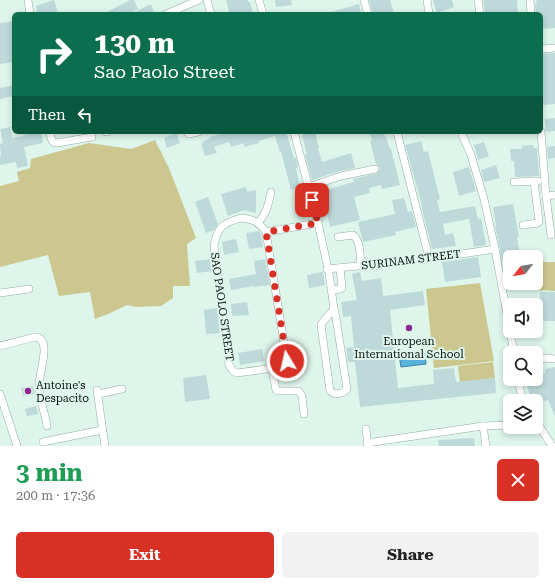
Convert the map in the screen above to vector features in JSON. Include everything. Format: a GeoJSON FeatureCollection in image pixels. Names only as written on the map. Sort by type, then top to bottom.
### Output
{"type":"FeatureCollection","features":[{"type":"Feature","properties":{"kind":"street"},"geometry":{"type":"LineString","coordinates":[[28,0],[30,12]]}},
{"type":"Feature","properties":{"kind":"street"},"geometry":{"type":"LineString","coordinates":[[171,12],[199,0]]}},
{"type":"Feature","properties":{"kind":"street"},"geometry":{"type":"LineString","coordinates":[[207,0],[210,12]]}},
{"type":"Feature","properties":{"kind":"street"},"geometry":{"type":"LineString","coordinates":[[259,0],[262,12]]}},
{"type":"Feature","properties":{"kind":"street"},"geometry":{"type":"LineString","coordinates":[[364,0],[367,12]]}},
{"type":"Feature","properties":{"kind":"street"},"geometry":{"type":"LineString","coordinates":[[426,0],[429,12]]}},
{"type":"Feature","properties":{"kind":"street"},"geometry":{"type":"LineString","coordinates":[[478,0],[480,12]]}},
{"type":"Feature","properties":{"kind":"street"},"geometry":{"type":"LineString","coordinates":[[530,0],[531,12]]}},
{"type":"Feature","properties":{"kind":"street"},"geometry":{"type":"LineString","coordinates":[[543,49],[555,48]]}},
{"type":"Feature","properties":{"kind":"street"},"geometry":{"type":"LineString","coordinates":[[50,134],[53,142],[57,143],[92,137]]}},
{"type":"Feature","properties":{"kind":"street"},"geometry":{"type":"LineString","coordinates":[[295,134],[318,223],[333,300],[347,389],[342,393],[335,394],[330,391],[322,325],[334,309]]}},
{"type":"Feature","properties":{"kind":"street"},"geometry":{"type":"LineString","coordinates":[[398,134],[428,250],[428,259]]}},
{"type":"Feature","properties":{"kind":"street"},"geometry":{"type":"LineString","coordinates":[[462,134],[471,154],[484,199],[495,249],[513,346]]}},
{"type":"Feature","properties":{"kind":"street"},"geometry":{"type":"LineString","coordinates":[[541,134],[551,235]]}},
{"type":"Feature","properties":{"kind":"street"},"geometry":{"type":"LineString","coordinates":[[308,187],[341,176],[375,169]]}},
{"type":"Feature","properties":{"kind":"street"},"geometry":{"type":"LineString","coordinates":[[514,182],[545,180]]}},
{"type":"Feature","properties":{"kind":"street"},"geometry":{"type":"LineString","coordinates":[[523,226],[538,223],[539,221],[534,181]]}},
{"type":"Feature","properties":{"kind":"street"},"geometry":{"type":"LineString","coordinates":[[271,192],[265,215],[258,223],[266,232],[318,223]]}},
{"type":"Feature","properties":{"kind":"street"},"geometry":{"type":"LineString","coordinates":[[546,196],[555,195]]}},
{"type":"Feature","properties":{"kind":"street","name":"SAO PAOLO STREET"},"geometry":{"type":"LineString","coordinates":[[258,223],[251,219],[241,218],[230,221],[221,227],[216,235],[214,246],[229,365],[232,370],[237,373],[283,366],[287,361],[266,232]]}},
{"type":"Feature","properties":{"kind":"street"},"geometry":{"type":"LineString","coordinates":[[338,237],[353,235],[357,238],[361,266]]}},
{"type":"Feature","properties":{"kind":"street","name":"SURINAM STREET"},"geometry":{"type":"LineString","coordinates":[[327,269],[428,259],[495,249]]}},
{"type":"Feature","properties":{"kind":"street"},"geometry":{"type":"LineString","coordinates":[[331,290],[342,288],[340,268]]}},
{"type":"Feature","properties":{"kind":"street"},"geometry":{"type":"LineString","coordinates":[[0,293],[29,289]]}},
{"type":"Feature","properties":{"kind":"street"},"geometry":{"type":"LineString","coordinates":[[0,346],[35,337],[41,338],[44,360],[38,388],[47,426]]}},
{"type":"Feature","properties":{"kind":"street"},"geometry":{"type":"LineString","coordinates":[[543,359],[555,359]]}},
{"type":"Feature","properties":{"kind":"street"},"geometry":{"type":"LineString","coordinates":[[272,368],[276,390],[299,391],[302,396],[304,414]]}},
{"type":"Feature","properties":{"kind":"street"},"geometry":{"type":"LineString","coordinates":[[105,446],[97,392],[122,389]]}},
{"type":"Feature","properties":{"kind":"street"},"geometry":{"type":"LineString","coordinates":[[0,394],[17,446]]}},
{"type":"Feature","properties":{"kind":"street"},"geometry":{"type":"LineString","coordinates":[[366,429],[367,444],[483,426],[503,425]]}},
{"type":"Feature","properties":{"kind":"street"},"geometry":{"type":"LineString","coordinates":[[483,426],[486,446]]}},
{"type":"Feature","properties":{"kind":"street"},"geometry":{"type":"LineString","coordinates":[[43,442],[102,430]]}},
{"type":"Feature","properties":{"kind":"street"},"geometry":{"type":"LineString","coordinates":[[543,432],[552,446]]}},
{"type":"Feature","properties":{"kind":"shaded area"},"geometry":{"type":"Polygon","coordinates":[[[155,140],[169,168],[196,238],[187,244],[190,286],[173,286],[173,298],[161,306],[137,307],[127,305],[95,319],[90,292],[59,296],[48,255],[0,267],[0,186],[19,181],[17,172],[30,168],[31,159],[89,143],[131,149],[155,140]]]}},
{"type":"Feature","properties":{"kind":"shaded area"},"geometry":{"type":"Polygon","coordinates":[[[543,262],[555,262],[555,291],[539,290],[543,290],[543,262]]]}},
{"type":"Feature","properties":{"kind":"shaded area"},"geometry":{"type":"Polygon","coordinates":[[[480,283],[494,361],[434,368],[426,289],[480,283]]]}},
{"type":"Feature","properties":{"kind":"shaded area"},"geometry":{"type":"Polygon","coordinates":[[[493,362],[495,378],[460,382],[458,366],[493,362]]]}},
{"type":"Feature","properties":{"kind":"water"},"geometry":{"type":"Polygon","coordinates":[[[425,353],[426,364],[401,367],[399,355],[425,353]]]}},
{"type":"Feature","properties":{"kind":"building"},"geometry":{"type":"Polygon","coordinates":[[[54,0],[58,12],[38,12],[36,6],[54,0]]]}},
{"type":"Feature","properties":{"kind":"building"},"geometry":{"type":"Polygon","coordinates":[[[130,0],[134,0],[138,9],[131,12],[107,12],[130,0]]]}},
{"type":"Feature","properties":{"kind":"building"},"geometry":{"type":"Polygon","coordinates":[[[226,0],[248,0],[252,12],[229,12],[226,0]]]}},
{"type":"Feature","properties":{"kind":"building"},"geometry":{"type":"Polygon","coordinates":[[[275,0],[291,0],[292,5],[276,7],[275,0]]]}},
{"type":"Feature","properties":{"kind":"building"},"geometry":{"type":"Polygon","coordinates":[[[369,0],[390,0],[393,12],[372,12],[369,0]]]}},
{"type":"Feature","properties":{"kind":"building"},"geometry":{"type":"Polygon","coordinates":[[[433,0],[452,0],[454,7],[437,12],[433,0]]]}},
{"type":"Feature","properties":{"kind":"building"},"geometry":{"type":"Polygon","coordinates":[[[483,0],[517,0],[518,12],[485,12],[483,0]]]}},
{"type":"Feature","properties":{"kind":"building"},"geometry":{"type":"Polygon","coordinates":[[[536,0],[555,0],[555,28],[543,29],[543,12],[536,12],[535,4],[537,4],[536,0]]]}},
{"type":"Feature","properties":{"kind":"building"},"geometry":{"type":"Polygon","coordinates":[[[151,4],[154,12],[135,12],[151,4]]]}},
{"type":"Feature","properties":{"kind":"building"},"geometry":{"type":"Polygon","coordinates":[[[359,4],[361,12],[331,12],[359,4]]]}},
{"type":"Feature","properties":{"kind":"building"},"geometry":{"type":"Polygon","coordinates":[[[12,21],[12,62],[0,64],[0,23],[12,21]]]}},
{"type":"Feature","properties":{"kind":"building"},"geometry":{"type":"Polygon","coordinates":[[[555,53],[555,104],[543,105],[543,54],[555,53]]]}},
{"type":"Feature","properties":{"kind":"building"},"geometry":{"type":"Polygon","coordinates":[[[12,85],[12,96],[0,99],[0,88],[12,85]]]}},
{"type":"Feature","properties":{"kind":"building"},"geometry":{"type":"Polygon","coordinates":[[[555,118],[555,131],[546,132],[545,119],[555,118]]]}},
{"type":"Feature","properties":{"kind":"building"},"geometry":{"type":"Polygon","coordinates":[[[10,127],[12,138],[29,134],[41,134],[43,143],[24,147],[28,166],[17,168],[16,162],[0,165],[0,144],[3,143],[0,129],[10,127]]]}},
{"type":"Feature","properties":{"kind":"building"},"geometry":{"type":"Polygon","coordinates":[[[176,134],[180,143],[167,148],[164,138],[176,134]]]}},
{"type":"Feature","properties":{"kind":"building"},"geometry":{"type":"Polygon","coordinates":[[[220,134],[287,134],[294,158],[296,157],[298,167],[296,168],[300,187],[291,190],[281,151],[280,152],[275,136],[258,141],[259,143],[244,147],[244,143],[231,147],[229,142],[214,147],[217,153],[205,156],[201,143],[213,136],[220,134]]]}},
{"type":"Feature","properties":{"kind":"building"},"geometry":{"type":"Polygon","coordinates":[[[316,134],[322,162],[351,153],[355,168],[312,180],[305,155],[307,154],[302,135],[316,134]]]}},
{"type":"Feature","properties":{"kind":"building"},"geometry":{"type":"Polygon","coordinates":[[[370,134],[384,134],[391,149],[400,185],[382,189],[381,185],[369,188],[370,193],[354,197],[360,220],[330,227],[325,203],[318,205],[315,193],[354,182],[353,179],[378,173],[380,168],[376,164],[370,141],[372,141],[370,134]]]}},
{"type":"Feature","properties":{"kind":"building"},"geometry":{"type":"Polygon","coordinates":[[[421,141],[424,152],[428,151],[440,199],[437,200],[440,212],[475,206],[478,219],[481,218],[486,245],[474,247],[469,219],[443,224],[445,235],[453,233],[456,246],[432,249],[422,205],[405,145],[421,141]]]}},
{"type":"Feature","properties":{"kind":"building"},"geometry":{"type":"Polygon","coordinates":[[[484,142],[489,156],[478,160],[474,145],[484,142]]]}},
{"type":"Feature","properties":{"kind":"building"},"geometry":{"type":"Polygon","coordinates":[[[533,145],[534,148],[537,148],[539,176],[515,177],[514,161],[511,161],[510,149],[522,149],[522,146],[533,145]]]}},
{"type":"Feature","properties":{"kind":"building"},"geometry":{"type":"Polygon","coordinates":[[[555,146],[555,158],[548,159],[547,147],[555,146]]]}},
{"type":"Feature","properties":{"kind":"building"},"geometry":{"type":"Polygon","coordinates":[[[496,165],[500,178],[484,182],[481,170],[496,165]]]}},
{"type":"Feature","properties":{"kind":"building"},"geometry":{"type":"Polygon","coordinates":[[[469,167],[476,191],[459,196],[453,172],[469,167]]]}},
{"type":"Feature","properties":{"kind":"building"},"geometry":{"type":"Polygon","coordinates":[[[246,187],[247,192],[256,190],[256,213],[244,210],[228,216],[221,194],[246,187]]]}},
{"type":"Feature","properties":{"kind":"building"},"geometry":{"type":"Polygon","coordinates":[[[208,197],[218,224],[214,230],[206,233],[195,202],[208,197]]]}},
{"type":"Feature","properties":{"kind":"building"},"geometry":{"type":"Polygon","coordinates":[[[404,198],[408,212],[412,211],[416,227],[395,232],[396,235],[363,242],[358,222],[395,214],[392,200],[404,198]]]}},
{"type":"Feature","properties":{"kind":"building"},"geometry":{"type":"Polygon","coordinates":[[[513,204],[519,237],[517,237],[519,250],[503,250],[503,260],[495,226],[493,207],[513,204]]]}},
{"type":"Feature","properties":{"kind":"building"},"geometry":{"type":"Polygon","coordinates":[[[259,231],[261,234],[263,247],[249,249],[246,233],[259,231]]]}},
{"type":"Feature","properties":{"kind":"building"},"geometry":{"type":"Polygon","coordinates":[[[236,239],[239,252],[224,255],[222,242],[236,239]]]}},
{"type":"Feature","properties":{"kind":"building"},"geometry":{"type":"Polygon","coordinates":[[[478,257],[481,277],[445,282],[442,262],[478,257]]]}},
{"type":"Feature","properties":{"kind":"building"},"geometry":{"type":"Polygon","coordinates":[[[211,259],[212,271],[197,273],[195,261],[211,259]]]}},
{"type":"Feature","properties":{"kind":"building"},"geometry":{"type":"Polygon","coordinates":[[[265,259],[270,285],[231,290],[229,279],[256,274],[254,261],[265,259]]]}},
{"type":"Feature","properties":{"kind":"building"},"geometry":{"type":"Polygon","coordinates":[[[323,272],[325,285],[309,288],[307,275],[323,272]]]}},
{"type":"Feature","properties":{"kind":"building"},"geometry":{"type":"Polygon","coordinates":[[[360,272],[362,281],[381,278],[383,296],[423,291],[425,305],[390,310],[398,388],[434,384],[433,370],[454,368],[456,382],[495,378],[496,393],[360,407],[355,362],[348,362],[346,348],[354,347],[351,316],[343,317],[341,302],[357,300],[352,274],[360,272]]]}},
{"type":"Feature","properties":{"kind":"building"},"geometry":{"type":"Polygon","coordinates":[[[540,292],[555,292],[555,321],[543,321],[543,298],[540,298],[540,292]]]}},
{"type":"Feature","properties":{"kind":"building"},"geometry":{"type":"Polygon","coordinates":[[[247,302],[249,315],[232,316],[231,304],[247,302]]]}},
{"type":"Feature","properties":{"kind":"building"},"geometry":{"type":"Polygon","coordinates":[[[217,308],[220,333],[206,334],[204,310],[217,308]]]}},
{"type":"Feature","properties":{"kind":"building"},"geometry":{"type":"Polygon","coordinates":[[[262,349],[264,361],[240,365],[238,353],[262,349]]]}},
{"type":"Feature","properties":{"kind":"building"},"geometry":{"type":"Polygon","coordinates":[[[555,367],[555,416],[548,400],[543,402],[543,394],[530,394],[527,386],[543,386],[543,374],[545,373],[545,369],[555,367]]]}},
{"type":"Feature","properties":{"kind":"building"},"geometry":{"type":"Polygon","coordinates":[[[206,375],[210,399],[185,402],[183,378],[206,375]]]}},
{"type":"Feature","properties":{"kind":"building","name":"Antoine's Despacito"},"geometry":{"type":"Polygon","coordinates":[[[33,386],[35,394],[23,396],[21,388],[33,386]]]}},
{"type":"Feature","properties":{"kind":"building"},"geometry":{"type":"Polygon","coordinates":[[[36,406],[38,414],[27,416],[25,409],[36,406]]]}},
{"type":"Feature","properties":{"kind":"building"},"geometry":{"type":"Polygon","coordinates":[[[474,438],[475,446],[439,446],[438,440],[474,438]]]}},
{"type":"Feature","properties":{"kind":"place","name":"European International School"},"geometry":{"type":"Point","coordinates":[409,328]}},
{"type":"Feature","properties":{"kind":"place","name":"Antoine's Despacito"},"geometry":{"type":"Point","coordinates":[28,391]}},
{"type":"Feature","properties":{"kind":"route"},"geometry":{"type":"LineString","coordinates":[[287,361],[266,232],[318,223],[312,200]]}}]}
